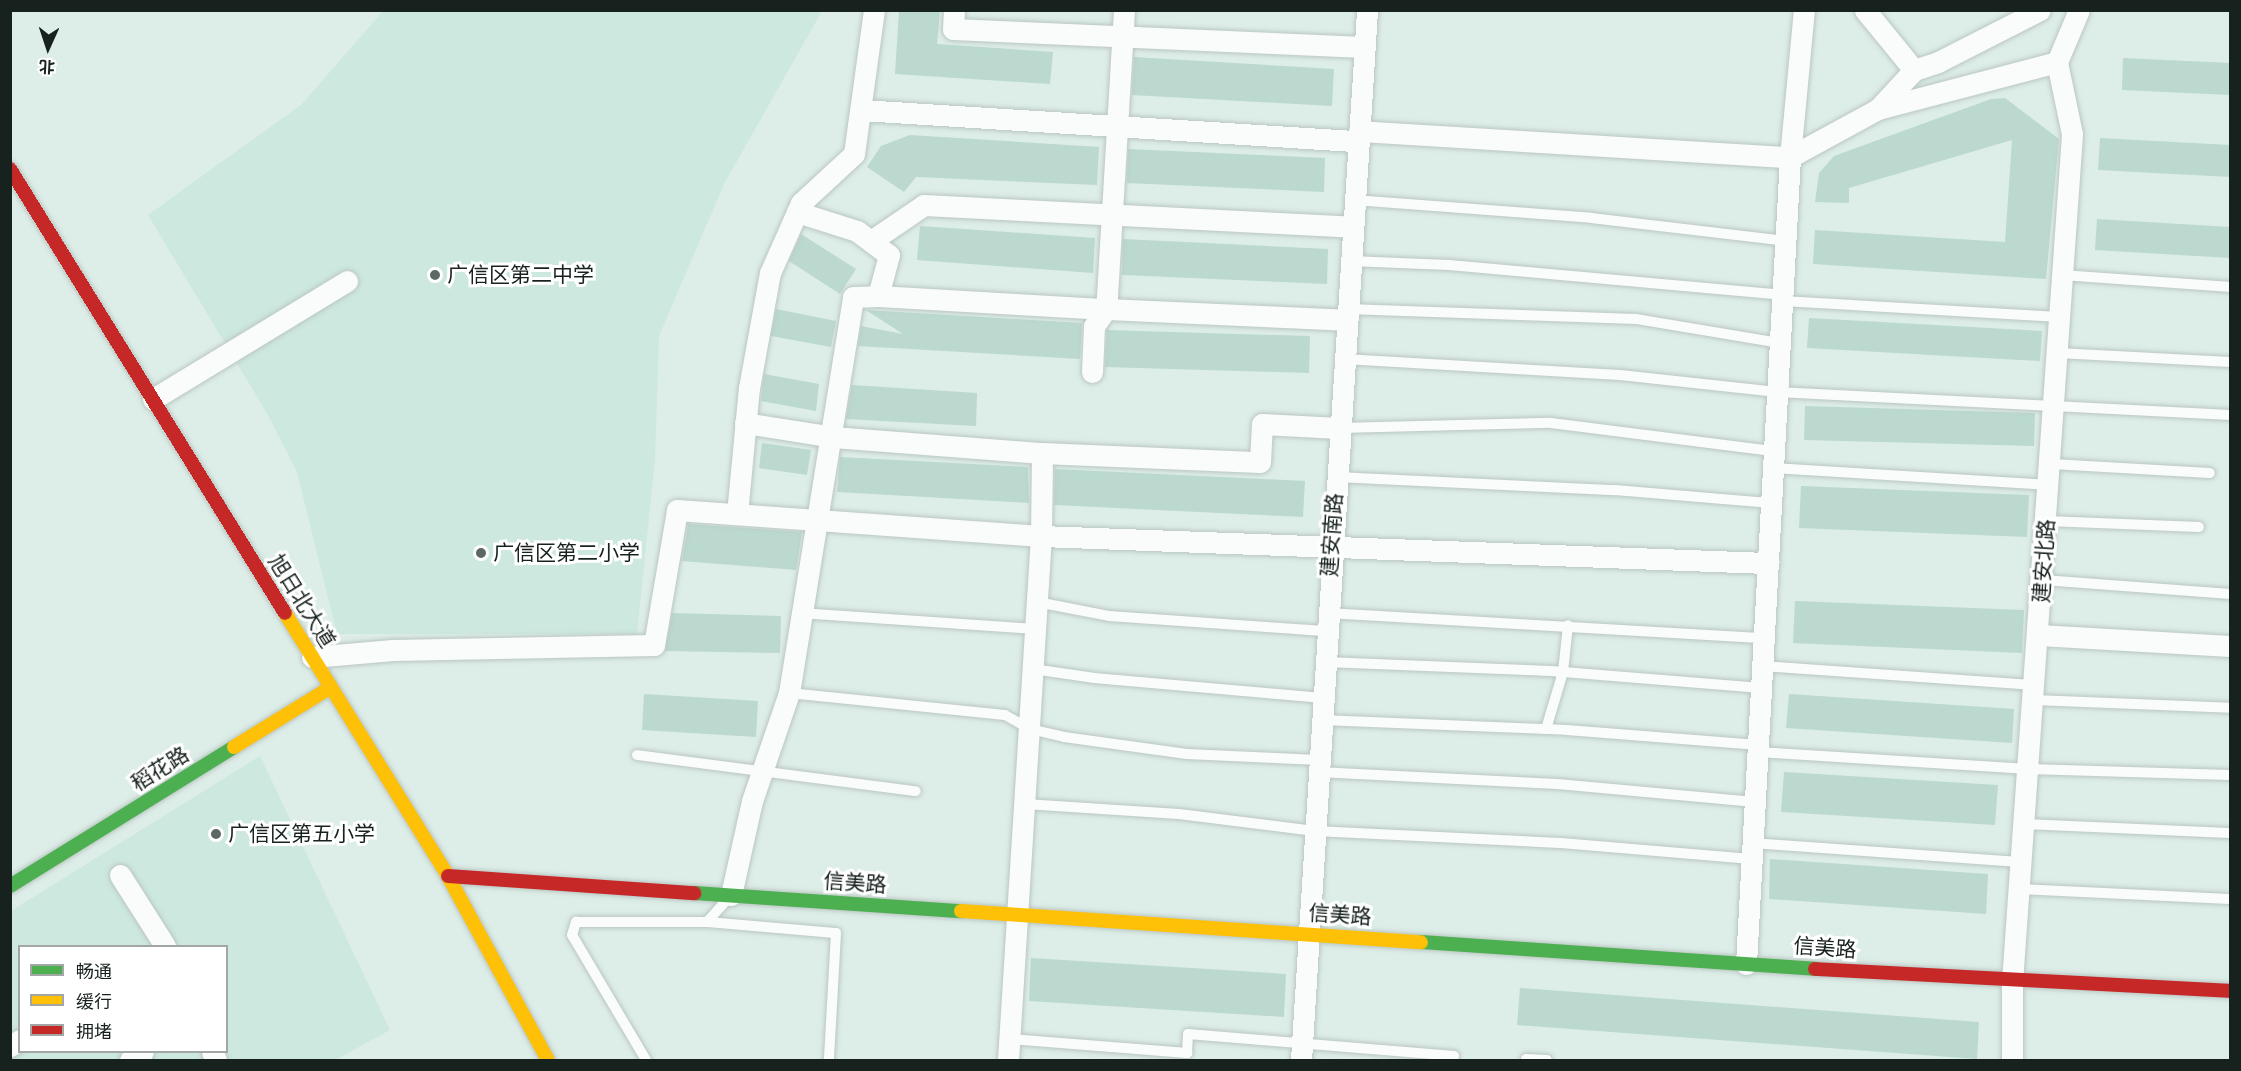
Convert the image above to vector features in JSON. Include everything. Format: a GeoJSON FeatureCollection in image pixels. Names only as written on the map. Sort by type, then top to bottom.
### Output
{"type":"FeatureCollection","features":[{"type":"Feature","properties":{"kind":"street"},"geometry":{"type":"LineString","coordinates":[[737,514],[746,423],[770,273],[801,203],[854,154],[874,10]]}},
{"type":"Feature","properties":{"kind":"street"},"geometry":{"type":"LineString","coordinates":[[954,10],[953,29],[1364,47]]}},
{"type":"Feature","properties":{"kind":"street"},"geometry":{"type":"LineString","coordinates":[[1092,372],[1094,326],[1106,309],[1124,10]]}},
{"type":"Feature","properties":{"kind":"street","name":"建安南路"},"geometry":{"type":"LineString","coordinates":[[1302,1052],[1339,428],[1367,10]]}},
{"type":"Feature","properties":{"kind":"street"},"geometry":{"type":"LineString","coordinates":[[1746,964],[1790,157],[1804,10]]}},
{"type":"Feature","properties":{"kind":"street"},"geometry":{"type":"LineString","coordinates":[[1864,10],[1914,70]]}},
{"type":"Feature","properties":{"kind":"street"},"geometry":{"type":"LineString","coordinates":[[1878,109],[1914,70],[1938,62],[2040,10]]}},
{"type":"Feature","properties":{"kind":"street"},"geometry":{"type":"LineString","coordinates":[[861,110],[1116,126],[1790,157],[1878,109],[2056,62],[2079,10]]}},
{"type":"Feature","properties":{"kind":"street","name":"建安北路"},"geometry":{"type":"LineString","coordinates":[[2012,1060],[2012,982],[2052,464],[2072,134],[2056,62]]}},
{"type":"Feature","properties":{"kind":"street","name":"旭日北大道"},"geometry":{"type":"LineString","coordinates":[[10,169],[448,876],[548,1060]]}},
{"type":"Feature","properties":{"kind":"street"},"geometry":{"type":"LineString","coordinates":[[871,241],[924,205],[1352,226]]}},
{"type":"Feature","properties":{"kind":"street"},"geometry":{"type":"LineString","coordinates":[[797,212],[857,231],[889,255],[878,296]]}},
{"type":"Feature","properties":{"kind":"street"},"geometry":{"type":"LineString","coordinates":[[153,399],[347,280]]}},
{"type":"Feature","properties":{"kind":"street"},"geometry":{"type":"LineString","coordinates":[[730,895],[762,771],[789,693],[800,613],[833,437],[844,338],[853,297],[878,296],[1106,309],[1347,314]]}},
{"type":"Feature","properties":{"kind":"street"},"geometry":{"type":"LineString","coordinates":[[746,423],[833,437],[1042,453],[1260,462],[1262,424],[1339,428]]}},
{"type":"Feature","properties":{"kind":"street"},"geometry":{"type":"LineString","coordinates":[[1009,1050],[1041,536],[1042,453]]}},
{"type":"Feature","properties":{"kind":"street"},"geometry":{"type":"LineString","coordinates":[[312,657],[393,650],[654,645],[677,510],[1041,536],[1332,545],[1768,563]]}},
{"type":"Feature","properties":{"kind":"street"},"geometry":{"type":"LineString","coordinates":[[2039,635],[2230,646]]}},
{"type":"Feature","properties":{"kind":"street","name":"稻花路"},"geometry":{"type":"LineString","coordinates":[[10,886],[331,687]]}},
{"type":"Feature","properties":{"kind":"street"},"geometry":{"type":"LineString","coordinates":[[120,875],[162,945]]}},
{"type":"Feature","properties":{"kind":"street","name":"信美路"},"geometry":{"type":"LineString","coordinates":[[448,876],[2012,982],[2230,991]]}},
{"type":"Feature","properties":{"kind":"lane"},"geometry":{"type":"LineString","coordinates":[[1354,200],[1591,218],[1786,241]]}},
{"type":"Feature","properties":{"kind":"lane"},"geometry":{"type":"LineString","coordinates":[[1350,261],[1449,265],[1782,298],[2061,318]]}},
{"type":"Feature","properties":{"kind":"lane"},"geometry":{"type":"LineString","coordinates":[[2063,275],[2230,287]]}},
{"type":"Feature","properties":{"kind":"lane"},"geometry":{"type":"LineString","coordinates":[[1347,314],[1636,320],[1780,343]]}},
{"type":"Feature","properties":{"kind":"lane"},"geometry":{"type":"LineString","coordinates":[[2058,353],[2230,362]]}},
{"type":"Feature","properties":{"kind":"lane"},"geometry":{"type":"LineString","coordinates":[[1344,359],[1620,375],[1777,392],[2230,415]]}},
{"type":"Feature","properties":{"kind":"lane"},"geometry":{"type":"LineString","coordinates":[[1339,428],[1551,423],[1774,460],[2050,485]]}},
{"type":"Feature","properties":{"kind":"lane"},"geometry":{"type":"LineString","coordinates":[[2052,464],[2210,473]]}},
{"type":"Feature","properties":{"kind":"lane"},"geometry":{"type":"LineString","coordinates":[[1336,477],[1615,490],[1771,503]]}},
{"type":"Feature","properties":{"kind":"lane"},"geometry":{"type":"LineString","coordinates":[[2047,521],[2199,527]]}},
{"type":"Feature","properties":{"kind":"lane"},"geometry":{"type":"LineString","coordinates":[[2043,580],[2230,594]]}},
{"type":"Feature","properties":{"kind":"lane"},"geometry":{"type":"LineString","coordinates":[[1037,602],[1109,616],[1568,625],[1764,638]]}},
{"type":"Feature","properties":{"kind":"lane"},"geometry":{"type":"LineString","coordinates":[[800,613],[1035,629]]}},
{"type":"Feature","properties":{"kind":"lane"},"geometry":{"type":"LineString","coordinates":[[1546,729],[1563,672],[1568,625]]}},
{"type":"Feature","properties":{"kind":"lane"},"geometry":{"type":"LineString","coordinates":[[1325,662],[1563,672],[1761,688]]}},
{"type":"Feature","properties":{"kind":"lane"},"geometry":{"type":"LineString","coordinates":[[1762,666],[2034,693],[2230,708]]}},
{"type":"Feature","properties":{"kind":"lane"},"geometry":{"type":"LineString","coordinates":[[1033,669],[1094,678],[1323,698]]}},
{"type":"Feature","properties":{"kind":"lane"},"geometry":{"type":"LineString","coordinates":[[789,693],[1005,715],[1030,729],[1187,754],[1755,802]]}},
{"type":"Feature","properties":{"kind":"lane"},"geometry":{"type":"LineString","coordinates":[[1321,720],[1546,729],[2028,769],[2230,775]]}},
{"type":"Feature","properties":{"kind":"lane"},"geometry":{"type":"LineString","coordinates":[[637,754],[916,791]]}},
{"type":"Feature","properties":{"kind":"lane"},"geometry":{"type":"LineString","coordinates":[[1025,804],[1179,814],[1315,831],[2021,862]]}},
{"type":"Feature","properties":{"kind":"lane"},"geometry":{"type":"LineString","coordinates":[[2024,824],[2230,833]]}},
{"type":"Feature","properties":{"kind":"lane"},"geometry":{"type":"LineString","coordinates":[[2019,889],[2230,898]]}},
{"type":"Feature","properties":{"kind":"lane"},"geometry":{"type":"LineString","coordinates":[[707,922],[730,895]]}},
{"type":"Feature","properties":{"kind":"lane"},"geometry":{"type":"LineString","coordinates":[[646,1060],[572,935],[576,922],[707,922],[836,933],[829,1060]]}},
{"type":"Feature","properties":{"kind":"lane"},"geometry":{"type":"LineString","coordinates":[[1009,1050],[1187,1053],[1188,1035],[1302,1052],[1454,1056]]}},
{"type":"Feature","properties":{"kind":"lane"},"geometry":{"type":"LineString","coordinates":[[1526,1059],[1547,1060]]}},
{"type":"Feature","properties":{"kind":"shaded area","name":"广信区第二中学"},"geometry":{"type":"Polygon","coordinates":[[[383,11],[822,11],[725,182],[659,336],[655,459],[637,634],[337,634],[297,472],[268,415],[148,215],[301,105],[383,11]]]}},
{"type":"Feature","properties":{"kind":"shaded area","name":"广信区第五小学"},"geometry":{"type":"Polygon","coordinates":[[[260,756],[390,1030],[335,1060],[11,1060],[11,911],[260,756]]]}},
{"type":"Feature","properties":{"kind":"building"},"geometry":{"type":"Polygon","coordinates":[[[899,10],[940,10],[937,44],[1053,52],[1050,84],[895,74],[899,10]]]}},
{"type":"Feature","properties":{"kind":"building"},"geometry":{"type":"Polygon","coordinates":[[[1134,57],[1334,69],[1332,106],[1132,95],[1134,57]]]}},
{"type":"Feature","properties":{"kind":"building"},"geometry":{"type":"Polygon","coordinates":[[[2123,58],[2230,63],[2230,95],[2122,90],[2123,58]]]}},
{"type":"Feature","properties":{"kind":"building"},"geometry":{"type":"Polygon","coordinates":[[[2005,98],[2059,139],[2046,279],[1813,264],[1815,230],[2005,242],[2012,140],[1849,188],[1849,203],[1815,202],[1819,173],[1834,156],[1991,99],[2005,98]]]}},
{"type":"Feature","properties":{"kind":"building"},"geometry":{"type":"Polygon","coordinates":[[[910,135],[1099,147],[1097,185],[916,177],[904,192],[867,167],[881,146],[910,135]]]}},
{"type":"Feature","properties":{"kind":"building"},"geometry":{"type":"Polygon","coordinates":[[[2100,138],[2230,145],[2230,177],[2098,170],[2100,138]]]}},
{"type":"Feature","properties":{"kind":"building"},"geometry":{"type":"Polygon","coordinates":[[[1128,149],[1325,158],[1324,192],[1127,183],[1128,149]]]}},
{"type":"Feature","properties":{"kind":"building"},"geometry":{"type":"Polygon","coordinates":[[[2097,219],[2230,227],[2230,258],[2095,250],[2097,219]]]}},
{"type":"Feature","properties":{"kind":"building"},"geometry":{"type":"Polygon","coordinates":[[[920,226],[1095,238],[1093,273],[917,260],[920,226]]]}},
{"type":"Feature","properties":{"kind":"building"},"geometry":{"type":"Polygon","coordinates":[[[801,234],[856,269],[840,294],[789,261],[801,234]]]}},
{"type":"Feature","properties":{"kind":"building"},"geometry":{"type":"Polygon","coordinates":[[[1123,239],[1328,249],[1327,284],[1122,275],[1123,239]]]}},
{"type":"Feature","properties":{"kind":"building"},"geometry":{"type":"Polygon","coordinates":[[[776,309],[836,321],[831,347],[771,336],[776,309]]]}},
{"type":"Feature","properties":{"kind":"building"},"geometry":{"type":"Polygon","coordinates":[[[866,310],[1082,323],[1080,359],[858,346],[861,326],[903,334],[866,310]]]}},
{"type":"Feature","properties":{"kind":"building"},"geometry":{"type":"Polygon","coordinates":[[[1809,318],[2042,331],[2040,361],[1807,348],[1809,318]]]}},
{"type":"Feature","properties":{"kind":"building"},"geometry":{"type":"Polygon","coordinates":[[[1107,330],[1310,336],[1309,373],[1105,367],[1107,330]]]}},
{"type":"Feature","properties":{"kind":"building"},"geometry":{"type":"Polygon","coordinates":[[[764,374],[819,384],[816,411],[761,401],[764,374]]]}},
{"type":"Feature","properties":{"kind":"building"},"geometry":{"type":"Polygon","coordinates":[[[852,385],[977,393],[976,426],[846,419],[852,385]]]}},
{"type":"Feature","properties":{"kind":"building"},"geometry":{"type":"Polygon","coordinates":[[[1805,406],[2035,413],[2034,446],[1804,440],[1805,406]]]}},
{"type":"Feature","properties":{"kind":"building"},"geometry":{"type":"Polygon","coordinates":[[[762,443],[811,450],[807,475],[759,468],[762,443]]]}},
{"type":"Feature","properties":{"kind":"building"},"geometry":{"type":"Polygon","coordinates":[[[840,457],[1028,467],[1029,503],[837,492],[840,457]]]}},
{"type":"Feature","properties":{"kind":"building"},"geometry":{"type":"Polygon","coordinates":[[[1055,469],[1305,481],[1303,517],[1054,505],[1055,469]]]}},
{"type":"Feature","properties":{"kind":"building"},"geometry":{"type":"Polygon","coordinates":[[[1801,486],[2029,495],[2027,537],[1799,528],[1801,486]]]}},
{"type":"Feature","properties":{"kind":"building"},"geometry":{"type":"Polygon","coordinates":[[[688,524],[802,532],[796,570],[682,561],[688,524]]]}},
{"type":"Feature","properties":{"kind":"building"},"geometry":{"type":"Polygon","coordinates":[[[1795,601],[2024,610],[2022,653],[1793,643],[1795,601]]]}},
{"type":"Feature","properties":{"kind":"building"},"geometry":{"type":"Polygon","coordinates":[[[672,613],[781,616],[780,653],[665,651],[672,613]]]}},
{"type":"Feature","properties":{"kind":"building"},"geometry":{"type":"Polygon","coordinates":[[[644,694],[758,701],[756,737],[642,730],[644,694]]]}},
{"type":"Feature","properties":{"kind":"building"},"geometry":{"type":"Polygon","coordinates":[[[1789,694],[2014,709],[2012,743],[1786,728],[1789,694]]]}},
{"type":"Feature","properties":{"kind":"building"},"geometry":{"type":"Polygon","coordinates":[[[1784,772],[1998,785],[1995,825],[1781,812],[1784,772]]]}},
{"type":"Feature","properties":{"kind":"building"},"geometry":{"type":"Polygon","coordinates":[[[1770,859],[1988,874],[1986,914],[1769,899],[1770,859]]]}},
{"type":"Feature","properties":{"kind":"building"},"geometry":{"type":"Polygon","coordinates":[[[1031,958],[1286,974],[1284,1017],[1029,1001],[1031,958]]]}},
{"type":"Feature","properties":{"kind":"building"},"geometry":{"type":"Polygon","coordinates":[[[1520,988],[1979,1022],[1977,1059],[1517,1025],[1520,988]]]}},
{"type":"Feature","properties":{"kind":"traffic: fast"},"geometry":{"type":"LineString","coordinates":[[10,886],[234,747]]}},
{"type":"Feature","properties":{"kind":"traffic: fast"},"geometry":{"type":"LineString","coordinates":[[694,893],[961,911]]}},
{"type":"Feature","properties":{"kind":"traffic: fast"},"geometry":{"type":"LineString","coordinates":[[1421,942],[1815,969]]}},
{"type":"Feature","properties":{"kind":"traffic: slow"},"geometry":{"type":"LineString","coordinates":[[285,613],[448,876],[548,1060]]}},
{"type":"Feature","properties":{"kind":"traffic: slow"},"geometry":{"type":"LineString","coordinates":[[234,747],[331,687]]}},
{"type":"Feature","properties":{"kind":"traffic: slow"},"geometry":{"type":"LineString","coordinates":[[961,911],[1421,942]]}},
{"type":"Feature","properties":{"kind":"traffic: jam"},"geometry":{"type":"LineString","coordinates":[[10,169],[285,613]]}},
{"type":"Feature","properties":{"kind":"traffic: jam"},"geometry":{"type":"LineString","coordinates":[[448,876],[694,893]]}},
{"type":"Feature","properties":{"kind":"traffic: jam"},"geometry":{"type":"LineString","coordinates":[[1815,969],[2230,991]]}},
{"type":"Feature","properties":{"kind":"place","name":"广信区第二中学"},"geometry":{"type":"Point","coordinates":[435,275]}},
{"type":"Feature","properties":{"kind":"place","name":"广信区第二小学"},"geometry":{"type":"Point","coordinates":[481,553]}},
{"type":"Feature","properties":{"kind":"place","name":"广信区第五小学"},"geometry":{"type":"Point","coordinates":[216,834]}}]}
